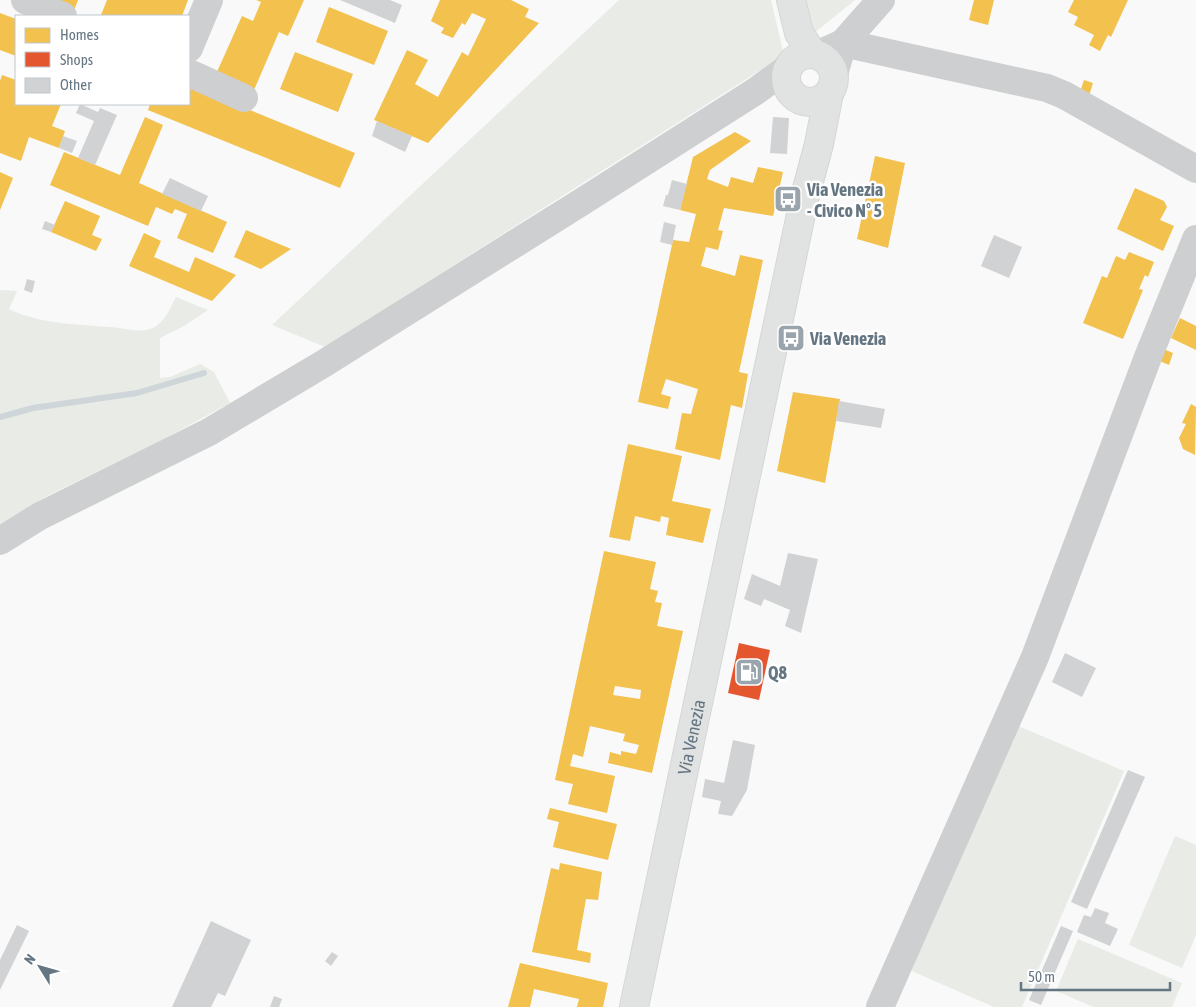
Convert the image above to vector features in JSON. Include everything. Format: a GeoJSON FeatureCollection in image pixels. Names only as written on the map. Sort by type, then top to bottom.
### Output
{"type":"FeatureCollection","features":[{"type":"Feature","properties":{"kind":"main road"},"geometry":{"type":"LineString","coordinates":[[791,0],[806,69]]}},
{"type":"Feature","properties":{"kind":"main road","name":"Via Venezia"},"geometry":{"type":"LineString","coordinates":[[634,1007],[804,200],[819,144],[806,69]]}},
{"type":"Feature","properties":{"kind":"street"},"geometry":{"type":"LineString","coordinates":[[25,0],[61,15]]}},
{"type":"Feature","properties":{"kind":"street"},"geometry":{"type":"LineString","coordinates":[[190,46],[209,0]]}},
{"type":"Feature","properties":{"kind":"street"},"geometry":{"type":"LineString","coordinates":[[0,541],[40,516],[209,432],[323,364],[756,91],[806,69],[844,43],[881,0]]}},
{"type":"Feature","properties":{"kind":"street"},"geometry":{"type":"LineString","coordinates":[[844,43],[1047,88],[1064,95],[1196,170]]}},
{"type":"Feature","properties":{"kind":"street"},"geometry":{"type":"LineString","coordinates":[[190,73],[244,98]]}},
{"type":"Feature","properties":{"kind":"street"},"geometry":{"type":"LineString","coordinates":[[880,1007],[1035,657],[1148,357],[1196,239]]}},
{"type":"Feature","properties":{"kind":"shaded area"},"geometry":{"type":"Polygon","coordinates":[[[619,0],[771,0],[784,55],[325,347],[272,325],[619,0]]]}},
{"type":"Feature","properties":{"kind":"shaded area"},"geometry":{"type":"Polygon","coordinates":[[[806,0],[855,0],[813,34],[806,0]]]}},
{"type":"Feature","properties":{"kind":"shaded area"},"geometry":{"type":"Polygon","coordinates":[[[0,290],[17,291],[9,309],[33,318],[134,330],[150,329],[159,324],[166,316],[176,297],[208,310],[184,326],[160,338],[160,378],[170,377],[200,364],[214,372],[230,403],[158,442],[47,496],[0,525],[0,290]]]}},
{"type":"Feature","properties":{"kind":"shaded area"},"geometry":{"type":"Polygon","coordinates":[[[1011,723],[1124,771],[1022,1007],[994,1007],[905,968],[1011,723]]]}},
{"type":"Feature","properties":{"kind":"shaded area"},"geometry":{"type":"Polygon","coordinates":[[[1175,836],[1196,845],[1196,935],[1182,968],[1129,945],[1175,836]]]}},
{"type":"Feature","properties":{"kind":"shaded area"},"geometry":{"type":"Polygon","coordinates":[[[1078,939],[1182,983],[1172,1007],[1094,1007],[1056,991],[1078,939]]]}},
{"type":"Feature","properties":{"kind":"building: Homes"},"geometry":{"type":"Polygon","coordinates":[[[39,0],[78,0],[73,13],[39,0]]]}},
{"type":"Feature","properties":{"kind":"building: Homes"},"geometry":{"type":"Polygon","coordinates":[[[107,0],[188,0],[182,15],[101,15],[107,0]]]}},
{"type":"Feature","properties":{"kind":"building: Homes"},"geometry":{"type":"Polygon","coordinates":[[[256,0],[304,0],[288,36],[279,32],[254,90],[216,74],[242,16],[253,21],[261,2],[256,0]]]}},
{"type":"Feature","properties":{"kind":"building: Homes"},"geometry":{"type":"Polygon","coordinates":[[[440,0],[511,0],[529,9],[525,17],[539,23],[428,143],[374,120],[407,50],[428,60],[415,84],[438,97],[462,52],[468,56],[486,19],[472,13],[465,25],[462,23],[453,38],[441,33],[444,28],[431,21],[440,0]]]}},
{"type":"Feature","properties":{"kind":"building: Homes"},"geometry":{"type":"Polygon","coordinates":[[[974,0],[994,0],[988,25],[969,20],[974,0]]]}},
{"type":"Feature","properties":{"kind":"building: Homes"},"geometry":{"type":"Polygon","coordinates":[[[1074,0],[1128,0],[1111,37],[1108,35],[1100,51],[1089,45],[1094,35],[1074,25],[1078,17],[1068,12],[1074,0]]]}},
{"type":"Feature","properties":{"kind":"building: Homes"},"geometry":{"type":"Polygon","coordinates":[[[329,7],[388,31],[374,65],[316,42],[329,7]]]}},
{"type":"Feature","properties":{"kind":"building: Homes"},"geometry":{"type":"Polygon","coordinates":[[[0,13],[15,19],[15,56],[0,50],[0,13]]]}},
{"type":"Feature","properties":{"kind":"building: Homes"},"geometry":{"type":"Polygon","coordinates":[[[295,52],[353,74],[338,112],[280,89],[295,52]]]}},
{"type":"Feature","properties":{"kind":"building: Homes"},"geometry":{"type":"Polygon","coordinates":[[[2,75],[15,80],[15,105],[61,105],[52,126],[65,131],[59,148],[29,137],[21,161],[0,153],[0,81],[2,75]]]}},
{"type":"Feature","properties":{"kind":"building: Homes"},"geometry":{"type":"Polygon","coordinates":[[[1084,80],[1093,83],[1089,96],[1080,92],[1084,80]]]}},
{"type":"Feature","properties":{"kind":"building: Homes"},"geometry":{"type":"Polygon","coordinates":[[[190,85],[355,153],[340,188],[148,110],[150,105],[190,105],[190,85]]]}},
{"type":"Feature","properties":{"kind":"building: Homes"},"geometry":{"type":"Polygon","coordinates":[[[145,117],[163,125],[139,183],[227,222],[213,253],[177,238],[187,214],[175,209],[172,214],[156,207],[148,226],[50,185],[64,152],[120,175],[145,117]]]}},
{"type":"Feature","properties":{"kind":"building: Homes"},"geometry":{"type":"Polygon","coordinates":[[[735,132],[751,141],[710,170],[707,179],[728,187],[731,177],[753,183],[758,167],[783,172],[773,216],[724,208],[718,230],[723,231],[718,250],[706,247],[701,266],[735,276],[740,255],[763,260],[739,372],[748,374],[742,408],[731,405],[720,460],[675,449],[682,413],[691,414],[698,389],[666,379],[661,394],[671,397],[668,409],[638,402],[673,240],[689,242],[696,214],[680,210],[693,157],[735,132]]]}},
{"type":"Feature","properties":{"kind":"building: Homes"},"geometry":{"type":"Polygon","coordinates":[[[875,156],[905,163],[888,248],[857,239],[875,156]]]}},
{"type":"Feature","properties":{"kind":"building: Homes"},"geometry":{"type":"Polygon","coordinates":[[[0,172],[13,178],[0,210],[0,172]]]}},
{"type":"Feature","properties":{"kind":"building: Homes"},"geometry":{"type":"Polygon","coordinates":[[[1135,188],[1164,201],[1167,207],[1160,220],[1174,226],[1163,251],[1117,229],[1135,188]]]}},
{"type":"Feature","properties":{"kind":"building: Homes"},"geometry":{"type":"Polygon","coordinates":[[[65,201],[100,216],[92,235],[102,239],[96,251],[51,232],[65,201]]]}},
{"type":"Feature","properties":{"kind":"building: Homes"},"geometry":{"type":"Polygon","coordinates":[[[246,230],[291,249],[261,269],[234,257],[246,230]]]}},
{"type":"Feature","properties":{"kind":"building: Homes"},"geometry":{"type":"Polygon","coordinates":[[[144,233],[161,241],[154,257],[189,272],[195,257],[236,275],[212,301],[129,266],[144,233]]]}},
{"type":"Feature","properties":{"kind":"building: Homes"},"geometry":{"type":"Polygon","coordinates":[[[1129,252],[1154,262],[1148,277],[1145,275],[1139,289],[1143,290],[1123,339],[1083,323],[1102,276],[1107,278],[1116,256],[1125,260],[1129,252]]]}},
{"type":"Feature","properties":{"kind":"building: Homes"},"geometry":{"type":"Polygon","coordinates":[[[1180,318],[1196,326],[1196,350],[1171,338],[1180,318]]]}},
{"type":"Feature","properties":{"kind":"building: Homes"},"geometry":{"type":"Polygon","coordinates":[[[1161,348],[1173,353],[1169,365],[1157,360],[1161,348]]]}},
{"type":"Feature","properties":{"kind":"building: Homes"},"geometry":{"type":"Polygon","coordinates":[[[793,392],[840,399],[825,483],[777,471],[793,392]]]}},
{"type":"Feature","properties":{"kind":"building: Homes"},"geometry":{"type":"Polygon","coordinates":[[[1191,404],[1196,407],[1195,455],[1183,449],[1179,438],[1186,424],[1182,423],[1191,404]]]}},
{"type":"Feature","properties":{"kind":"building: Homes"},"geometry":{"type":"Polygon","coordinates":[[[628,444],[682,456],[672,501],[711,509],[703,543],[666,535],[669,518],[661,516],[660,522],[635,516],[630,541],[609,537],[628,444]]]}},
{"type":"Feature","properties":{"kind":"building: Homes"},"geometry":{"type":"Polygon","coordinates":[[[604,551],[656,562],[650,589],[658,591],[655,602],[662,603],[657,626],[683,631],[652,773],[608,763],[610,752],[621,755],[621,751],[636,754],[639,745],[623,741],[625,734],[590,726],[583,757],[573,754],[570,766],[615,776],[607,813],[568,804],[573,784],[555,780],[604,551]],[[615,686],[613,695],[640,699],[641,690],[615,686]]]}},
{"type":"Feature","properties":{"kind":"building: Homes"},"geometry":{"type":"Polygon","coordinates":[[[550,808],[617,824],[608,860],[553,847],[559,822],[547,819],[550,808]]]}},
{"type":"Feature","properties":{"kind":"building: Homes"},"geometry":{"type":"Polygon","coordinates":[[[560,863],[602,872],[598,900],[586,899],[577,950],[591,953],[590,963],[532,952],[551,868],[559,870],[560,863]]]}},
{"type":"Feature","properties":{"kind":"building: Homes"},"geometry":{"type":"Polygon","coordinates":[[[520,963],[608,983],[603,1007],[577,1007],[579,999],[534,989],[530,1007],[508,1007],[520,963]]]}},
{"type":"Feature","properties":{"kind":"building: Shops"},"geometry":{"type":"Polygon","coordinates":[[[739,643],[770,650],[759,700],[728,693],[739,643]]]}},
{"type":"Feature","properties":{"kind":"building: Other"},"geometry":{"type":"Polygon","coordinates":[[[340,0],[390,0],[402,5],[395,23],[340,0]]]}},
{"type":"Feature","properties":{"kind":"building: Other"},"geometry":{"type":"Polygon","coordinates":[[[80,105],[82,105],[98,112],[100,108],[117,115],[95,165],[78,158],[94,121],[76,113],[80,105]]]}},
{"type":"Feature","properties":{"kind":"building: Other"},"geometry":{"type":"Polygon","coordinates":[[[773,117],[789,118],[787,154],[770,153],[773,117]]]}},
{"type":"Feature","properties":{"kind":"building: Other"},"geometry":{"type":"Polygon","coordinates":[[[377,121],[412,136],[405,152],[372,136],[377,121]]]}},
{"type":"Feature","properties":{"kind":"building: Other"},"geometry":{"type":"Polygon","coordinates":[[[63,136],[77,141],[72,153],[59,148],[63,136]]]}},
{"type":"Feature","properties":{"kind":"building: Other"},"geometry":{"type":"Polygon","coordinates":[[[170,178],[208,196],[201,211],[162,194],[170,178]]]}},
{"type":"Feature","properties":{"kind":"building: Other"},"geometry":{"type":"Polygon","coordinates":[[[672,180],[687,184],[680,210],[663,206],[672,180]]]}},
{"type":"Feature","properties":{"kind":"building: Other"},"geometry":{"type":"Polygon","coordinates":[[[45,221],[55,225],[51,232],[42,229],[45,221]]]}},
{"type":"Feature","properties":{"kind":"building: Other"},"geometry":{"type":"Polygon","coordinates":[[[664,222],[676,225],[672,245],[660,242],[664,222]]]}},
{"type":"Feature","properties":{"kind":"building: Other"},"geometry":{"type":"Polygon","coordinates":[[[994,235],[1022,247],[1009,278],[981,266],[994,235]]]}},
{"type":"Feature","properties":{"kind":"building: Other"},"geometry":{"type":"Polygon","coordinates":[[[27,279],[35,281],[32,293],[24,290],[27,279]]]}},
{"type":"Feature","properties":{"kind":"building: Other"},"geometry":{"type":"Polygon","coordinates":[[[839,401],[885,409],[881,428],[836,421],[839,401]]]}},
{"type":"Feature","properties":{"kind":"building: Other"},"geometry":{"type":"Polygon","coordinates":[[[788,553],[818,559],[801,633],[785,626],[790,610],[764,599],[761,606],[744,599],[752,574],[780,586],[788,553]]]}},
{"type":"Feature","properties":{"kind":"building: Other"},"geometry":{"type":"Polygon","coordinates":[[[1065,653],[1096,668],[1082,697],[1052,682],[1065,653]]]}},
{"type":"Feature","properties":{"kind":"building: Other"},"geometry":{"type":"Polygon","coordinates":[[[733,740],[755,745],[747,790],[732,816],[718,814],[721,801],[702,797],[705,779],[724,783],[733,740]]]}},
{"type":"Feature","properties":{"kind":"building: Other"},"geometry":{"type":"Polygon","coordinates":[[[1128,770],[1145,777],[1087,909],[1071,902],[1128,770]]]}},
{"type":"Feature","properties":{"kind":"building: Other"},"geometry":{"type":"Polygon","coordinates":[[[1095,908],[1109,913],[1105,923],[1118,929],[1110,946],[1077,932],[1084,915],[1091,917],[1095,908]]]}},
{"type":"Feature","properties":{"kind":"building: Other"},"geometry":{"type":"Polygon","coordinates":[[[211,921],[251,940],[225,996],[218,993],[211,1007],[172,1007],[211,921]]]}},
{"type":"Feature","properties":{"kind":"building: Other"},"geometry":{"type":"Polygon","coordinates":[[[17,925],[29,931],[0,990],[0,960],[17,925]]]}},
{"type":"Feature","properties":{"kind":"building: Other"},"geometry":{"type":"Polygon","coordinates":[[[1061,926],[1073,931],[1041,1005],[1029,1000],[1061,926]]]}},
{"type":"Feature","properties":{"kind":"building: Other"},"geometry":{"type":"Polygon","coordinates":[[[332,952],[338,956],[331,966],[325,961],[332,952]]]}},
{"type":"Feature","properties":{"kind":"building: Other"},"geometry":{"type":"Polygon","coordinates":[[[274,996],[282,999],[279,1007],[270,1007],[274,996]]]}},
{"type":"Feature","properties":{"kind":"waterway"},"geometry":{"type":"LineString","coordinates":[[0,417],[33,408],[137,393],[204,373]]}},
{"type":"Feature","properties":{"kind":"place","name":"Via Venezia - Civico N° 5"},"geometry":{"type":"Point","coordinates":[788,199]}},
{"type":"Feature","properties":{"kind":"place","name":"Via Venezia"},"geometry":{"type":"Point","coordinates":[791,338]}},
{"type":"Feature","properties":{"kind":"place","name":"Q8"},"geometry":{"type":"Point","coordinates":[749,672]}}]}
